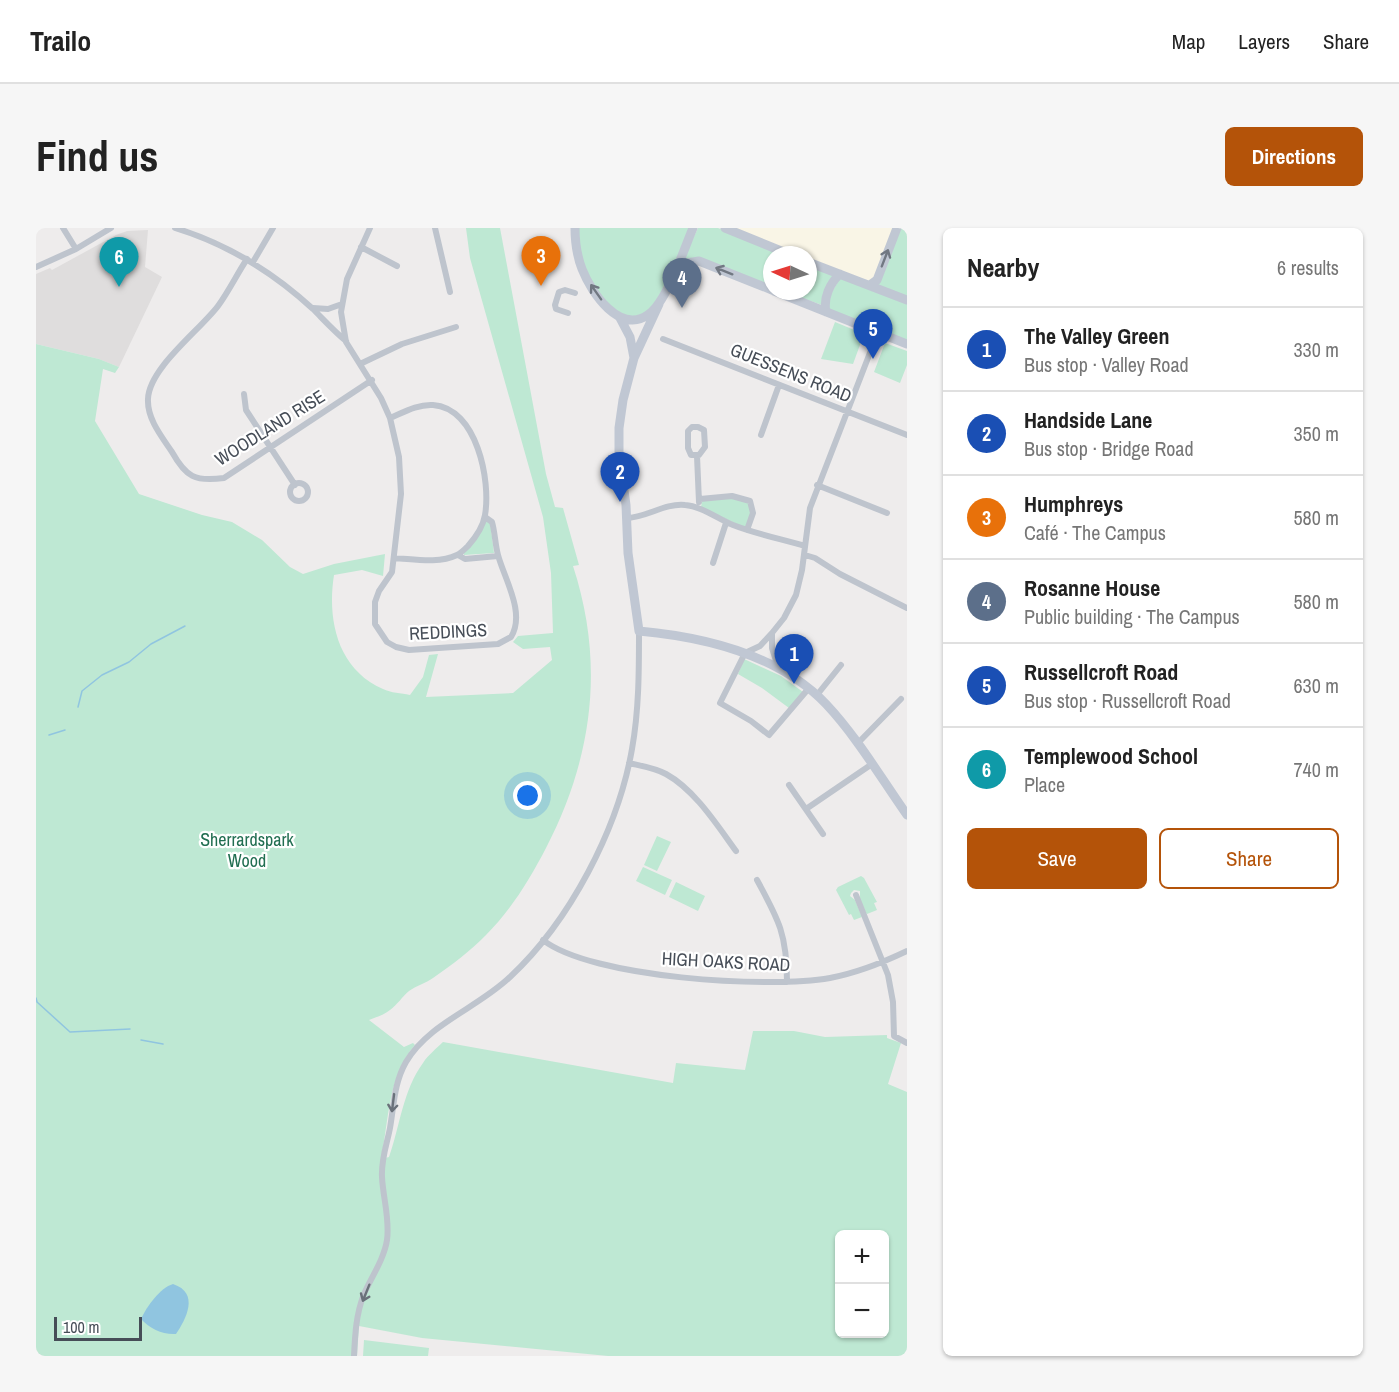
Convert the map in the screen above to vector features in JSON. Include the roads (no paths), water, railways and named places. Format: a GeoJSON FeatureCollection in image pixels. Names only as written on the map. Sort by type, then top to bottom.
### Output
{"type":"FeatureCollection","features":[{"type":"Feature","properties":{"kind":"main road"},"geometry":{"type":"LineString","coordinates":[[575,228],[577,252],[586,277],[600,300],[620,318],[630,337],[634,358]]}},
{"type":"Feature","properties":{"kind":"main road"},"geometry":{"type":"LineString","coordinates":[[693,228],[634,358],[622,400],[619,454],[628,553],[639,631],[696,639],[745,653],[779,669],[809,688],[835,714],[907,815]]}},
{"type":"Feature","properties":{"kind":"main road"},"geometry":{"type":"LineString","coordinates":[[725,228],[769,246]]}},
{"type":"Feature","properties":{"kind":"main road"},"geometry":{"type":"LineString","coordinates":[[870,285],[877,280],[897,228]]}},
{"type":"Feature","properties":{"kind":"main road"},"geometry":{"type":"LineString","coordinates":[[675,269],[687,263],[699,261],[763,287]]}},
{"type":"Feature","properties":{"kind":"main road"},"geometry":{"type":"LineString","coordinates":[[817,265],[907,300]]}},
{"type":"Feature","properties":{"kind":"main road"},"geometry":{"type":"LineString","coordinates":[[826,312],[825,300],[832,282],[840,274]]}},
{"type":"Feature","properties":{"kind":"main road"},"geometry":{"type":"LineString","coordinates":[[796,300],[907,344]]}},
{"type":"Feature","properties":{"kind":"main road"},"geometry":{"type":"LineString","coordinates":[[620,318],[630,320],[640,318],[650,314],[659,304]]}},
{"type":"Feature","properties":{"kind":"street"},"geometry":{"type":"LineString","coordinates":[[63,228],[76,249]]}},
{"type":"Feature","properties":{"kind":"street"},"geometry":{"type":"LineString","coordinates":[[36,267],[76,249],[111,228]]}},
{"type":"Feature","properties":{"kind":"street"},"geometry":{"type":"LineString","coordinates":[[250,260],[273,228]]}},
{"type":"Feature","properties":{"kind":"street"},"geometry":{"type":"LineString","coordinates":[[346,342],[342,322],[342,304],[347,279],[370,228]]}},
{"type":"Feature","properties":{"kind":"street"},"geometry":{"type":"LineString","coordinates":[[435,228],[450,292]]}},
{"type":"Feature","properties":{"kind":"street"},"geometry":{"type":"LineString","coordinates":[[178,229],[217,243],[250,260],[312,308],[346,342],[372,380],[390,418],[399,457],[400,511],[394,558],[430,560],[458,555],[475,538],[485,517],[486,488],[472,434],[456,415],[440,406],[414,408],[390,418]]}},
{"type":"Feature","properties":{"kind":"street"},"geometry":{"type":"LineString","coordinates":[[361,247],[397,266]]}},
{"type":"Feature","properties":{"kind":"street","name":"WOODLAND RISE"},"geometry":{"type":"LineString","coordinates":[[250,260],[219,304],[172,355],[152,383],[148,394],[148,406],[153,422],[179,465],[191,476],[208,479],[224,478],[372,380]]}},
{"type":"Feature","properties":{"kind":"street"},"geometry":{"type":"LineString","coordinates":[[568,313],[556,309],[559,292],[565,290],[575,293]]}},
{"type":"Feature","properties":{"kind":"street"},"geometry":{"type":"LineString","coordinates":[[312,308],[328,309],[342,304]]}},
{"type":"Feature","properties":{"kind":"street"},"geometry":{"type":"LineString","coordinates":[[360,364],[402,344],[456,327]]}},
{"type":"Feature","properties":{"kind":"street"},"geometry":{"type":"LineString","coordinates":[[809,688],[769,735],[752,721],[720,703],[745,653],[760,646],[772,633],[784,618],[796,595],[808,518],[817,485],[878,332]]}},
{"type":"Feature","properties":{"kind":"street","name":"GUESSENS ROAD"},"geometry":{"type":"LineString","coordinates":[[663,339],[907,435]]}},
{"type":"Feature","properties":{"kind":"street"},"geometry":{"type":"LineString","coordinates":[[761,435],[779,385]]}},
{"type":"Feature","properties":{"kind":"street"},"geometry":{"type":"LineString","coordinates":[[244,394],[246,410],[295,485]]}},
{"type":"Feature","properties":{"kind":"street"},"geometry":{"type":"LineString","coordinates":[[696,508],[700,499],[697,456],[705,447],[705,433],[701,427],[692,427],[687,436],[689,453],[697,456]]}},
{"type":"Feature","properties":{"kind":"street"},"geometry":{"type":"LineString","coordinates":[[817,485],[887,513]]}},
{"type":"Feature","properties":{"kind":"street"},"geometry":{"type":"LineString","coordinates":[[700,499],[732,496],[750,501],[753,513],[747,530]]}},
{"type":"Feature","properties":{"kind":"street"},"geometry":{"type":"LineString","coordinates":[[626,518],[679,505],[696,508],[726,523],[747,530],[805,546]]}},
{"type":"Feature","properties":{"kind":"street","name":"REDDINGS"},"geometry":{"type":"LineString","coordinates":[[394,558],[392,572],[379,591],[375,602],[373,616],[383,638],[390,644],[403,650],[417,651],[498,644],[511,637],[515,624],[514,603],[498,556],[492,522],[485,517]]}},
{"type":"Feature","properties":{"kind":"street"},"geometry":{"type":"LineString","coordinates":[[713,563],[726,523]]}},
{"type":"Feature","properties":{"kind":"street"},"geometry":{"type":"LineString","coordinates":[[458,555],[465,559],[498,556]]}},
{"type":"Feature","properties":{"kind":"street"},"geometry":{"type":"LineString","coordinates":[[804,555],[815,558],[840,574],[907,608]]}},
{"type":"Feature","properties":{"kind":"street"},"geometry":{"type":"LineString","coordinates":[[354,1356],[357,1317],[387,1241],[388,1220],[382,1168],[394,1091],[400,1075],[415,1050],[436,1030],[495,991],[525,962],[566,909],[595,856],[613,815],[629,763],[637,707],[639,631]]}},
{"type":"Feature","properties":{"kind":"street"},"geometry":{"type":"LineString","coordinates":[[772,633],[773,654],[779,669]]}},
{"type":"Feature","properties":{"kind":"street"},"geometry":{"type":"LineString","coordinates":[[817,695],[841,665]]}},
{"type":"Feature","properties":{"kind":"street"},"geometry":{"type":"LineString","coordinates":[[857,744],[901,699]]}},
{"type":"Feature","properties":{"kind":"street"},"geometry":{"type":"LineString","coordinates":[[629,763],[658,770],[675,780],[694,798],[736,852]]}},
{"type":"Feature","properties":{"kind":"street"},"geometry":{"type":"LineString","coordinates":[[806,809],[872,764]]}},
{"type":"Feature","properties":{"kind":"street"},"geometry":{"type":"LineString","coordinates":[[789,785],[824,834]]}},
{"type":"Feature","properties":{"kind":"street"},"geometry":{"type":"LineString","coordinates":[[757,880],[785,939],[787,982]]}},
{"type":"Feature","properties":{"kind":"street"},"geometry":{"type":"LineString","coordinates":[[856,895],[884,962],[893,1002],[894,1036],[907,1043]]}},
{"type":"Feature","properties":{"kind":"street","name":"HIGH OAKS ROAD"},"geometry":{"type":"LineString","coordinates":[[543,940],[555,948],[585,959],[648,972],[715,980],[787,982],[846,975],[884,962],[907,951]]}},
{"type":"Feature","properties":{"kind":"water"},"geometry":{"type":"Polygon","coordinates":[[[173,1284],[181,1288],[188,1300],[187,1314],[176,1334],[157,1331],[141,1319],[154,1298],[163,1289],[173,1284]]]}},
{"type":"Feature","properties":{"kind":"waterway"},"geometry":{"type":"LineString","coordinates":[[78,707],[82,691],[102,675],[129,662],[151,644],[185,626]]}},
{"type":"Feature","properties":{"kind":"waterway"},"geometry":{"type":"LineString","coordinates":[[49,735],[65,730]]}},
{"type":"Feature","properties":{"kind":"waterway"},"geometry":{"type":"LineString","coordinates":[[36,998],[37,1002],[70,1032],[130,1029]]}},
{"type":"Feature","properties":{"kind":"waterway"},"geometry":{"type":"LineString","coordinates":[[141,1040],[163,1044]]}},
{"type":"Feature","properties":{"kind":"place","name":"Humphreys"},"geometry":{"type":"Point","coordinates":[541,286]}},
{"type":"Feature","properties":{"kind":"place","name":"Templewood School"},"geometry":{"type":"Point","coordinates":[119,287]}},
{"type":"Feature","properties":{"kind":"place","name":"Rosanne House"},"geometry":{"type":"Point","coordinates":[682,308]}},
{"type":"Feature","properties":{"kind":"place","name":"Russellcroft Road"},"geometry":{"type":"Point","coordinates":[873,359]}},
{"type":"Feature","properties":{"kind":"place","name":"Handside Lane"},"geometry":{"type":"Point","coordinates":[620,502]}},
{"type":"Feature","properties":{"kind":"place","name":"The Valley Green"},"geometry":{"type":"Point","coordinates":[794,684]}},
{"type":"Feature","properties":{"kind":"park label","name":"Sherrardspark Wood"},"geometry":{"type":"Point","coordinates":[247,850]}}]}
